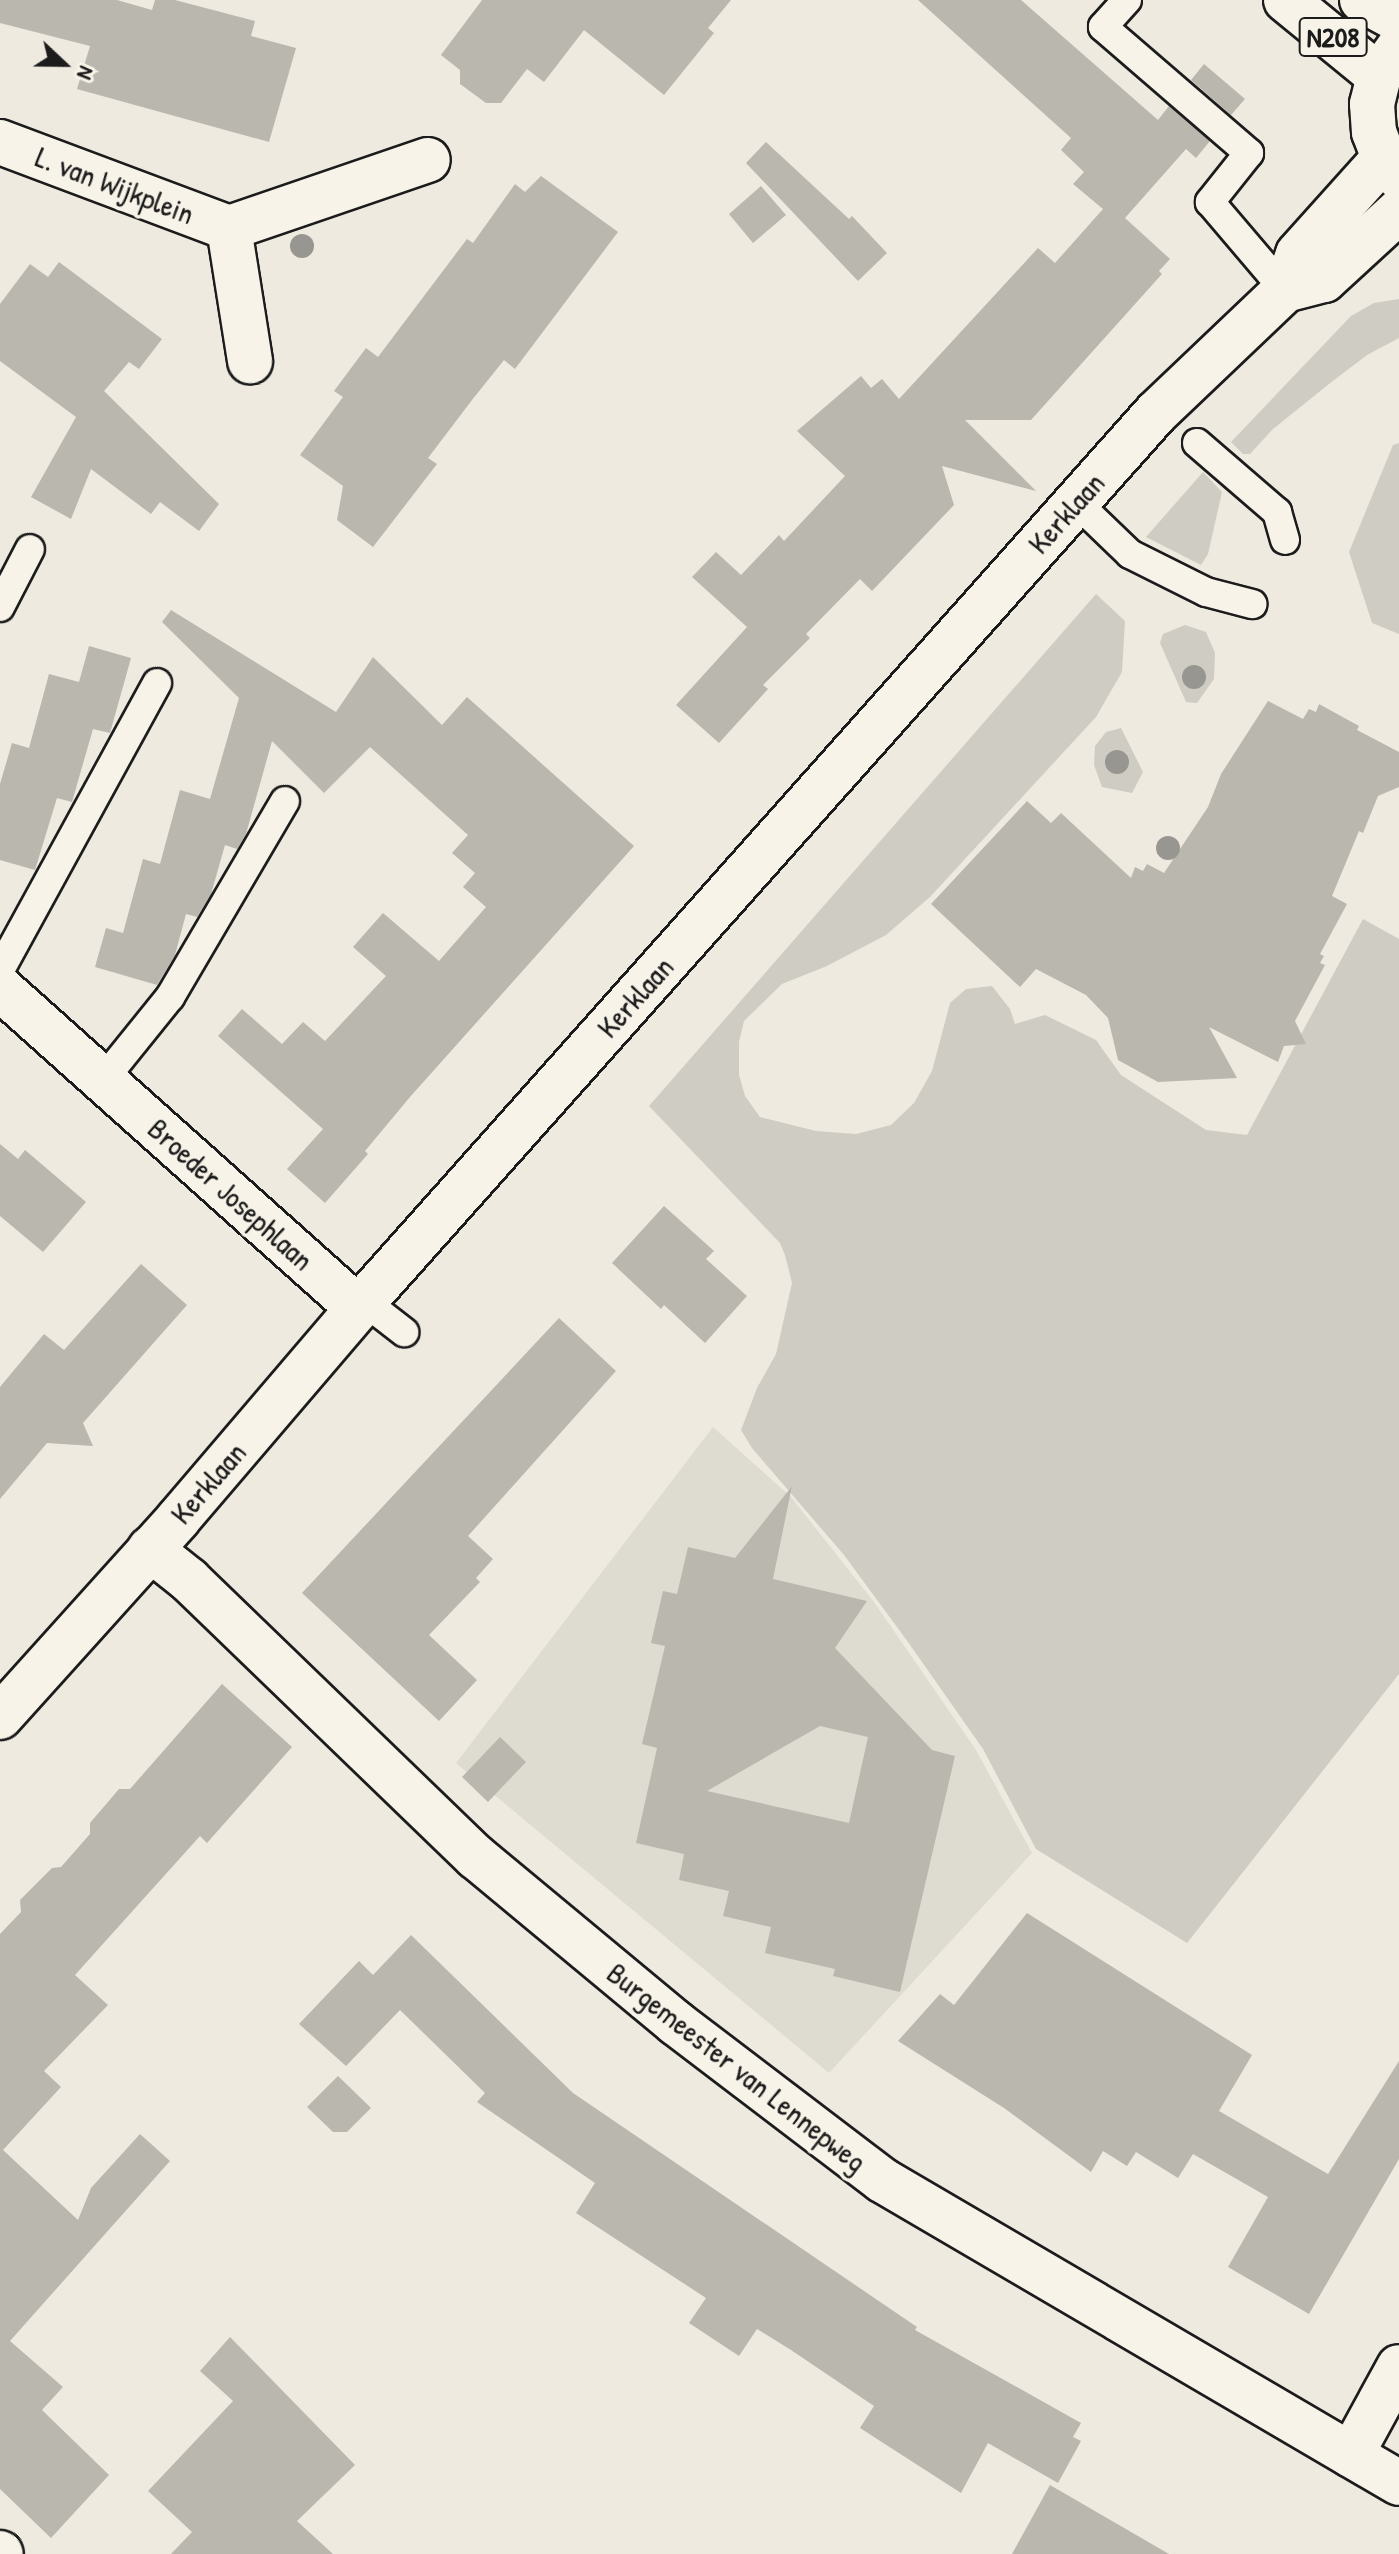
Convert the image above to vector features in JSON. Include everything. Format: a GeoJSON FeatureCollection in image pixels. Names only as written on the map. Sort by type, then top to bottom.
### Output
{"type":"FeatureCollection","features":[{"type":"Feature","properties":{"kind":"street","name":"N208"},"geometry":{"type":"LineString","coordinates":[[1286,0],[1389,62],[1372,104],[1374,132],[1392,168]]}},
{"type":"Feature","properties":{"kind":"street","name":"N208"},"geometry":{"type":"LineString","coordinates":[[1362,0],[1399,20]]}},
{"type":"Feature","properties":{"kind":"street","name":"L. van Wijkplein"},"geometry":{"type":"LineString","coordinates":[[0,142],[229,228],[428,160]]}},
{"type":"Feature","properties":{"kind":"street","name":"Kerklaan"},"geometry":{"type":"LineString","coordinates":[[0,1717],[361,1304],[1156,413],[1285,290],[1298,254],[1392,168]]}},
{"type":"Feature","properties":{"kind":"street","name":"Kerklaan"},"geometry":{"type":"LineString","coordinates":[[1285,290],[1324,280],[1399,211]]}},
{"type":"Feature","properties":{"kind":"street","name":"L. van Wijkplein"},"geometry":{"type":"LineString","coordinates":[[229,228],[250,361]]}},
{"type":"Feature","properties":{"kind":"street","name":"Broeder Josephlaan"},"geometry":{"type":"LineString","coordinates":[[0,988],[361,1304]]}},
{"type":"Feature","properties":{"kind":"street","name":"Burgemeester van Lennepweg"},"geometry":{"type":"LineString","coordinates":[[150,1549],[189,1580],[476,1857],[676,2023],[870,2170],[1118,2321],[1399,2483]]}},
{"type":"Feature","properties":{"kind":"street"},"geometry":{"type":"LineString","coordinates":[[1351,2455],[1399,2367]]}},
{"type":"Feature","properties":{"kind":"lane"},"geometry":{"type":"LineString","coordinates":[[1127,0],[1103,27],[1249,153],[1210,202],[1285,290]]}},
{"type":"Feature","properties":{"kind":"lane"},"geometry":{"type":"LineString","coordinates":[[1197,443],[1277,512],[1285,540]]}},
{"type":"Feature","properties":{"kind":"lane"},"geometry":{"type":"LineString","coordinates":[[1076,502],[1130,554],[1206,592],[1252,604]]}},
{"type":"Feature","properties":{"kind":"lane"},"geometry":{"type":"LineString","coordinates":[[0,607],[30,549]]}},
{"type":"Feature","properties":{"kind":"lane"},"geometry":{"type":"LineString","coordinates":[[0,970],[157,683]]}},
{"type":"Feature","properties":{"kind":"lane"},"geometry":{"type":"LineString","coordinates":[[103,1080],[170,997],[285,801]]}},
{"type":"Feature","properties":{"kind":"lane"},"geometry":{"type":"LineString","coordinates":[[361,1304],[404,1332]]}},
{"type":"Feature","properties":{"kind":"shaded area"},"geometry":{"type":"Polygon","coordinates":[[[1399,299],[1399,338],[1367,355],[1329,384],[1273,429],[1250,454],[1243,454],[1231,442],[1351,316],[1374,303],[1399,299]]]}},
{"type":"Feature","properties":{"kind":"shaded area"},"geometry":{"type":"Polygon","coordinates":[[[1399,443],[1399,634],[1372,623],[1349,552],[1393,445],[1399,443]]]}},
{"type":"Feature","properties":{"kind":"shaded area"},"geometry":{"type":"Polygon","coordinates":[[[1203,472],[1222,492],[1208,554],[1201,565],[1146,537],[1203,472]]]}},
{"type":"Feature","properties":{"kind":"shaded area"},"geometry":{"type":"Polygon","coordinates":[[[1096,594],[1125,621],[1122,672],[1096,717],[930,897],[886,935],[827,966],[782,984],[744,1021],[739,1042],[739,1075],[745,1096],[760,1117],[816,1131],[856,1134],[891,1125],[914,1103],[932,1071],[950,1003],[966,989],[992,986],[1010,1009],[1015,1024],[1045,1015],[1096,1040],[1121,1075],[1206,1130],[1247,1135],[1363,919],[1399,939],[1399,1674],[1187,1943],[1036,1849],[983,1749],[908,1642],[844,1555],[752,1448],[741,1430],[757,1388],[776,1354],[792,1283],[785,1255],[780,1243],[649,1106],[1096,594]]]}},
{"type":"Feature","properties":{"kind":"shaded area"},"geometry":{"type":"Polygon","coordinates":[[[1185,625],[1206,632],[1215,653],[1214,679],[1197,703],[1186,702],[1160,643],[1163,634],[1185,625]]]}},
{"type":"Feature","properties":{"kind":"shaded area"},"geometry":{"type":"Polygon","coordinates":[[[1121,728],[1143,772],[1132,793],[1102,787],[1094,765],[1095,746],[1106,732],[1121,728]]]}},
{"type":"Feature","properties":{"kind":"shaded area"},"geometry":{"type":"Polygon","coordinates":[[[713,1427],[791,1497],[874,1602],[976,1750],[1032,1853],[829,2073],[456,1763],[713,1427]]]}},
{"type":"Feature","properties":{"kind":"building"},"geometry":{"type":"Polygon","coordinates":[[[0,0],[117,0],[152,10],[155,0],[175,0],[255,21],[251,36],[296,48],[269,142],[77,89],[90,46],[0,23],[0,0]]]}},
{"type":"Feature","properties":{"kind":"building"},"geometry":{"type":"Polygon","coordinates":[[[482,0],[731,0],[708,28],[714,33],[664,95],[584,30],[544,82],[527,69],[501,103],[486,103],[460,84],[460,70],[441,55],[482,0]]]}},
{"type":"Feature","properties":{"kind":"building"},"geometry":{"type":"Polygon","coordinates":[[[918,0],[1021,0],[1158,120],[1169,106],[1210,141],[1196,158],[1186,149],[1125,218],[1170,259],[1159,271],[1162,274],[1031,420],[965,420],[1036,491],[942,466],[954,505],[872,591],[860,579],[806,634],[810,638],[763,685],[768,689],[719,743],[676,705],[747,627],[692,577],[716,552],[741,575],[779,535],[784,541],[845,476],[797,431],[861,376],[871,388],[882,379],[899,399],[1038,248],[1055,263],[1103,209],[1073,184],[1084,172],[1061,150],[1071,138],[918,0]]]}},
{"type":"Feature","properties":{"kind":"building"},"geometry":{"type":"Polygon","coordinates":[[[1204,64],[1245,99],[1231,115],[1191,80],[1204,64]]]}},
{"type":"Feature","properties":{"kind":"building"},"geometry":{"type":"Polygon","coordinates":[[[766,142],[849,219],[852,216],[887,253],[858,281],[746,163],[766,142]]]}},
{"type":"Feature","properties":{"kind":"building"},"geometry":{"type":"Polygon","coordinates":[[[541,176],[618,232],[515,369],[504,360],[472,400],[428,458],[437,464],[373,547],[337,520],[343,486],[300,455],[343,397],[334,391],[366,348],[378,357],[467,239],[473,243],[515,184],[525,192],[541,176]]]}},
{"type":"Feature","properties":{"kind":"building"},"geometry":{"type":"Polygon","coordinates":[[[761,186],[786,215],[753,243],[729,214],[761,186]]]}},
{"type":"Feature","properties":{"kind":"building"},"geometry":{"type":"Polygon","coordinates":[[[59,262],[162,339],[139,369],[129,362],[104,391],[219,504],[199,531],[160,502],[151,514],[91,469],[71,519],[31,497],[76,417],[0,361],[0,304],[30,264],[48,277],[59,262]]]}},
{"type":"Feature","properties":{"kind":"building"},"geometry":{"type":"Polygon","coordinates":[[[171,610],[336,712],[373,657],[442,725],[467,697],[634,846],[410,1097],[365,1151],[368,1154],[325,1203],[287,1169],[323,1129],[218,1036],[242,1009],[282,1044],[303,1022],[325,1041],[386,976],[353,947],[383,913],[439,961],[486,907],[463,887],[475,873],[452,853],[468,835],[370,747],[324,793],[272,741],[246,834],[237,849],[225,845],[211,894],[197,917],[186,914],[175,955],[157,985],[95,967],[106,928],[123,933],[143,859],[160,864],[180,790],[210,799],[239,698],[162,622],[171,610]]]}},
{"type":"Feature","properties":{"kind":"building"},"geometry":{"type":"Polygon","coordinates":[[[89,646],[131,658],[110,733],[93,729],[72,802],[57,798],[35,870],[0,860],[0,784],[12,743],[29,748],[49,674],[79,682],[89,646]]]}},
{"type":"Feature","properties":{"kind":"building"},"geometry":{"type":"Polygon","coordinates":[[[1268,701],[1303,719],[1309,709],[1316,712],[1319,704],[1359,726],[1357,730],[1399,752],[1399,787],[1378,796],[1363,833],[1359,831],[1332,896],[1347,904],[1320,954],[1324,956],[1320,963],[1325,965],[1295,1021],[1306,1044],[1284,1046],[1278,1062],[1209,1027],[1237,1078],[1158,1082],[1118,1060],[1108,1018],[1086,995],[1036,969],[1020,987],[931,904],[1027,801],[1051,823],[1061,813],[1131,878],[1135,867],[1143,871],[1147,864],[1164,873],[1208,807],[1221,774],[1268,701]]]}},
{"type":"Feature","properties":{"kind":"building"},"geometry":{"type":"Polygon","coordinates":[[[0,1144],[18,1159],[25,1150],[86,1202],[43,1252],[0,1216],[0,1144]]]}},
{"type":"Feature","properties":{"kind":"building"},"geometry":{"type":"Polygon","coordinates":[[[664,1206],[714,1251],[706,1259],[747,1296],[705,1343],[664,1305],[661,1309],[612,1263],[664,1206]]]}},
{"type":"Feature","properties":{"kind":"building"},"geometry":{"type":"Polygon","coordinates":[[[141,1264],[187,1305],[83,1423],[93,1446],[47,1443],[0,1499],[0,1387],[44,1334],[64,1350],[141,1264]]]}},
{"type":"Feature","properties":{"kind":"building"},"geometry":{"type":"Polygon","coordinates":[[[559,1318],[616,1371],[468,1536],[493,1559],[476,1578],[480,1582],[429,1635],[477,1680],[439,1721],[302,1593],[559,1318]]]}},
{"type":"Feature","properties":{"kind":"building"},"geometry":{"type":"Polygon","coordinates":[[[792,1486],[773,1579],[867,1601],[835,1648],[932,1750],[955,1756],[900,1992],[833,1976],[835,1969],[765,1953],[771,1927],[723,1916],[729,1891],[679,1880],[684,1854],[636,1843],[657,1748],[642,1744],[665,1646],[651,1643],[663,1591],[677,1594],[688,1547],[735,1558],[792,1486]],[[820,1726],[707,1791],[849,1823],[868,1737],[820,1726]]]}},
{"type":"Feature","properties":{"kind":"building"},"geometry":{"type":"Polygon","coordinates":[[[222,1684],[292,1747],[207,1843],[200,1836],[75,1975],[108,2005],[44,2071],[61,2087],[3,2150],[78,2220],[91,2188],[140,2134],[170,2161],[10,2341],[63,2387],[42,2410],[109,2475],[51,2538],[0,2489],[0,1934],[21,1912],[20,1900],[52,1868],[61,1867],[90,1834],[90,1823],[119,1789],[130,1789],[222,1684]]]}},
{"type":"Feature","properties":{"kind":"building"},"geometry":{"type":"Polygon","coordinates":[[[500,1737],[526,1762],[488,1802],[462,1777],[500,1737]]]}},
{"type":"Feature","properties":{"kind":"building"},"geometry":{"type":"Polygon","coordinates":[[[1027,1913],[1252,2055],[1219,2111],[1328,2174],[1399,2061],[1399,2159],[1309,2314],[1228,2267],[1268,2197],[1193,2154],[1178,2178],[1136,2152],[1127,2166],[1103,2151],[1091,2172],[1004,2108],[898,2041],[940,1994],[954,2005],[1027,1913]]]}},
{"type":"Feature","properties":{"kind":"building"},"geometry":{"type":"Polygon","coordinates":[[[411,1935],[573,2093],[917,2327],[915,2330],[1081,2423],[1073,2437],[1081,2441],[1058,2483],[988,2443],[961,2493],[860,2428],[874,2406],[791,2350],[757,2329],[739,2356],[689,2323],[706,2298],[576,2213],[595,2183],[477,2102],[485,2093],[400,2010],[346,2066],[299,2024],[359,1961],[373,1975],[411,1935]]]}},
{"type":"Feature","properties":{"kind":"building"},"geometry":{"type":"Polygon","coordinates":[[[338,2076],[371,2108],[347,2132],[333,2132],[307,2107],[338,2076]]]}},
{"type":"Feature","properties":{"kind":"building"},"geometry":{"type":"Polygon","coordinates":[[[230,2337],[355,2465],[297,2521],[333,2554],[171,2554],[192,2532],[148,2491],[233,2401],[200,2371],[230,2337]]]}},
{"type":"Feature","properties":{"kind":"building"},"geometry":{"type":"Polygon","coordinates":[[[1050,2485],[1169,2554],[1012,2554],[1050,2485]]]}}]}
